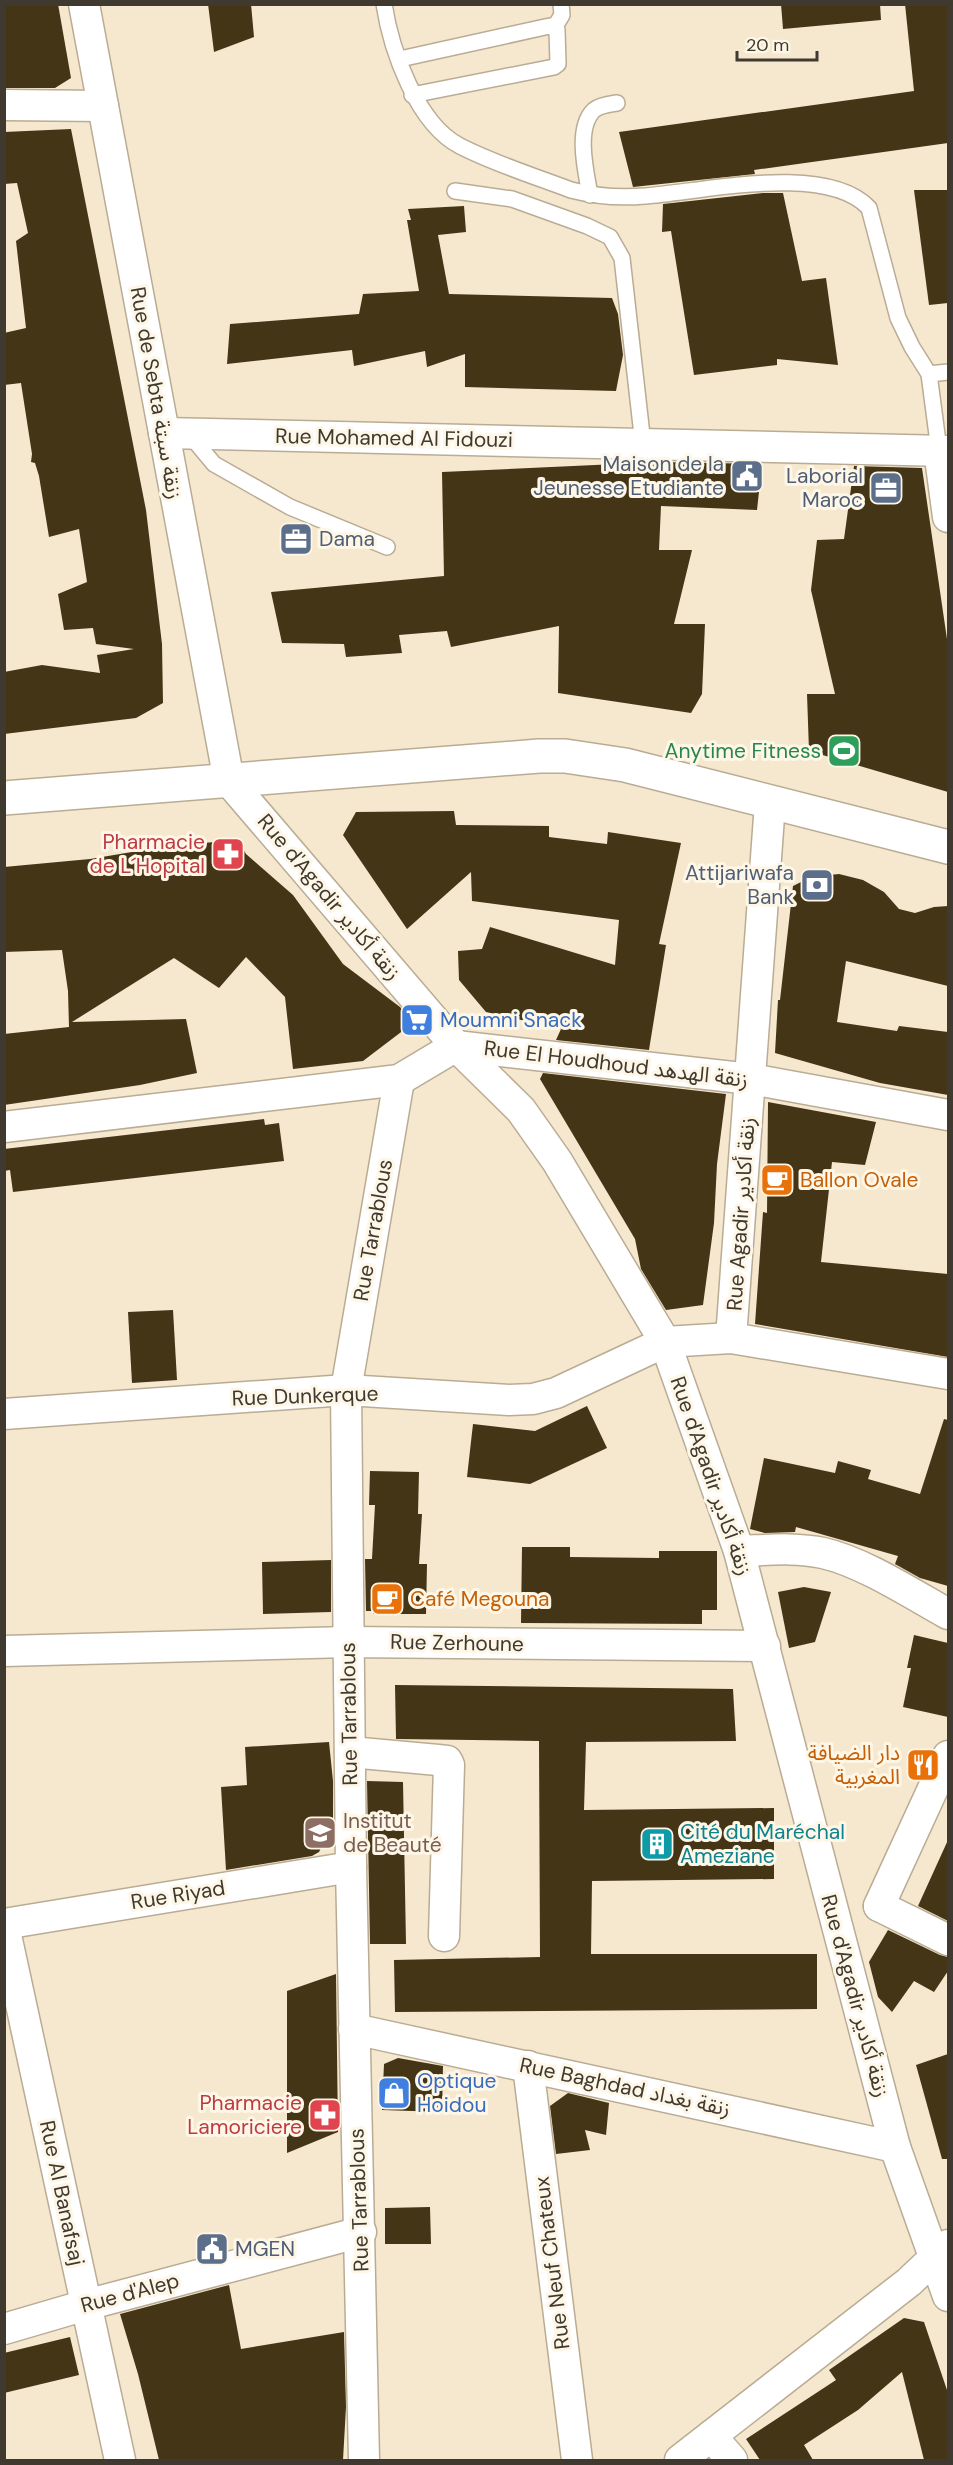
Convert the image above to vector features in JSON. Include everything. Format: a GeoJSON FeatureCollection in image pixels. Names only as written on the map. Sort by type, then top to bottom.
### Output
{"type":"FeatureCollection","features":[{"type":"Feature","properties":{"kind":"main road"},"geometry":{"type":"LineString","coordinates":[[4,798],[539,756],[565,756],[625,765],[948,847]]}},
{"type":"Feature","properties":{"kind":"street","name":"Rue de Sebta زنقة سبتة"},"geometry":{"type":"LineString","coordinates":[[84,4],[103,106],[176,433],[229,781]]}},
{"type":"Feature","properties":{"kind":"street"},"geometry":{"type":"LineString","coordinates":[[4,105],[103,106]]}},
{"type":"Feature","properties":{"kind":"street","name":"Rue Mohamed Al Fidouzi"},"geometry":{"type":"LineString","coordinates":[[176,433],[944,450]]}},
{"type":"Feature","properties":{"kind":"street"},"geometry":{"type":"LineString","coordinates":[[944,450],[948,517]]}},
{"type":"Feature","properties":{"kind":"street","name":"Rue d'Agadir زنقة أكادير"},"geometry":{"type":"LineString","coordinates":[[229,781],[456,1046],[520,1110],[557,1161],[665,1342],[739,1551],[895,2147],[942,2251],[948,2295]]}},
{"type":"Feature","properties":{"kind":"street","name":"Rue Agadir زنقة أكادير"},"geometry":{"type":"LineString","coordinates":[[731,1338],[770,803]]}},
{"type":"Feature","properties":{"kind":"street","name":"Rue El Houdhoud زنقة الهدهد"},"geometry":{"type":"LineString","coordinates":[[4,1127],[399,1080],[456,1046],[751,1079],[948,1115]]}},
{"type":"Feature","properties":{"kind":"street","name":"Rue Tarrablous"},"geometry":{"type":"LineString","coordinates":[[364,2460],[361,2232],[351,1867],[346,1390],[399,1080]]}},
{"type":"Feature","properties":{"kind":"street"},"geometry":{"type":"LineString","coordinates":[[665,1342],[731,1338],[948,1374]]}},
{"type":"Feature","properties":{"kind":"street","name":"Rue Dunkerque"},"geometry":{"type":"LineString","coordinates":[[4,1414],[346,1390],[509,1400],[533,1399],[556,1394],[665,1342]]}},
{"type":"Feature","properties":{"kind":"street"},"geometry":{"type":"LineString","coordinates":[[739,1551],[824,1553],[849,1561],[948,1614]]}},
{"type":"Feature","properties":{"kind":"street","name":"Rue Zerhoune"},"geometry":{"type":"LineString","coordinates":[[4,1651],[348,1642],[765,1646]]}},
{"type":"Feature","properties":{"kind":"street"},"geometry":{"type":"LineString","coordinates":[[350,1752],[447,1761],[449,1765],[444,1936]]}},
{"type":"Feature","properties":{"kind":"street"},"geometry":{"type":"LineString","coordinates":[[879,1906],[948,1756]]}},
{"type":"Feature","properties":{"kind":"street","name":"Rue Riyad"},"geometry":{"type":"LineString","coordinates":[[4,1925],[351,1867]]}},
{"type":"Feature","properties":{"kind":"street"},"geometry":{"type":"LineString","coordinates":[[834,1916],[879,1906],[948,1940]]}},
{"type":"Feature","properties":{"kind":"street","name":"Rue Al Banafsaj"},"geometry":{"type":"LineString","coordinates":[[4,1925],[120,2460]]}},
{"type":"Feature","properties":{"kind":"street","name":"Rue Baghdad زنقة بغداد"},"geometry":{"type":"LineString","coordinates":[[354,2029],[895,2147]]}},
{"type":"Feature","properties":{"kind":"street","name":"Rue Neuf Chateux"},"geometry":{"type":"LineString","coordinates":[[528,2066],[577,2460]]}},
{"type":"Feature","properties":{"kind":"street","name":"Rue d'Alep"},"geometry":{"type":"LineString","coordinates":[[4,2329],[86,2304],[361,2232]]}},
{"type":"Feature","properties":{"kind":"street"},"geometry":{"type":"LineString","coordinates":[[680,2460],[909,2282],[942,2251]]}},
{"type":"Feature","properties":{"kind":"street"},"geometry":{"type":"LineString","coordinates":[[711,2436],[732,2460]]}},
{"type":"Feature","properties":{"kind":"lane"},"geometry":{"type":"LineString","coordinates":[[384,4],[387,23],[412,94],[431,123],[458,145],[571,190],[590,195],[642,196],[776,181],[842,190],[859,198],[868,208],[898,318],[929,374],[944,450]]}},
{"type":"Feature","properties":{"kind":"lane"},"geometry":{"type":"LineString","coordinates":[[554,28],[562,15],[561,4]]}},
{"type":"Feature","properties":{"kind":"lane"},"geometry":{"type":"LineString","coordinates":[[399,59],[545,27],[554,28]]}},
{"type":"Feature","properties":{"kind":"lane"},"geometry":{"type":"LineString","coordinates":[[412,94],[554,67],[558,64],[559,38],[554,28]]}},
{"type":"Feature","properties":{"kind":"lane"},"geometry":{"type":"LineString","coordinates":[[590,195],[583,153],[588,121],[593,111],[601,106],[617,103]]}},
{"type":"Feature","properties":{"kind":"lane"},"geometry":{"type":"LineString","coordinates":[[455,191],[512,199],[586,226],[610,237],[617,246],[622,258],[643,444]]}},
{"type":"Feature","properties":{"kind":"lane"},"geometry":{"type":"LineString","coordinates":[[929,374],[948,372]]}},
{"type":"Feature","properties":{"kind":"lane"},"geometry":{"type":"LineString","coordinates":[[176,433],[214,464],[290,507],[387,547]]}},
{"type":"Feature","properties":{"kind":"building"},"geometry":{"type":"Polygon","coordinates":[[[4,4],[58,4],[71,78],[55,88],[4,88],[4,4]]]}},
{"type":"Feature","properties":{"kind":"building"},"geometry":{"type":"Polygon","coordinates":[[[208,4],[251,4],[254,37],[214,52],[208,4]]]}},
{"type":"Feature","properties":{"kind":"building"},"geometry":{"type":"Polygon","coordinates":[[[781,4],[880,4],[881,20],[783,29],[781,4]]]}},
{"type":"Feature","properties":{"kind":"building"},"geometry":{"type":"Polygon","coordinates":[[[905,4],[948,4],[948,143],[754,170],[755,174],[633,187],[619,132],[914,91],[905,4]]]}},
{"type":"Feature","properties":{"kind":"building"},"geometry":{"type":"Polygon","coordinates":[[[71,129],[146,510],[162,644],[163,703],[136,718],[4,734],[4,672],[42,665],[100,673],[97,655],[134,649],[96,644],[93,628],[64,630],[58,594],[87,582],[79,529],[49,537],[39,476],[35,463],[31,462],[32,454],[21,383],[4,385],[4,333],[26,328],[16,241],[28,233],[17,183],[4,184],[4,132],[71,129]]]}},
{"type":"Feature","properties":{"kind":"building"},"geometry":{"type":"Polygon","coordinates":[[[914,190],[948,190],[948,303],[929,305],[914,190]]]}},
{"type":"Feature","properties":{"kind":"building"},"geometry":{"type":"Polygon","coordinates":[[[763,193],[783,193],[802,281],[826,278],[838,365],[777,359],[777,365],[694,375],[671,231],[662,232],[663,204],[763,193]]]}},
{"type":"Feature","properties":{"kind":"building"},"geometry":{"type":"Polygon","coordinates":[[[464,206],[466,232],[438,235],[449,294],[612,298],[618,314],[623,355],[616,391],[465,387],[465,354],[427,367],[425,351],[354,366],[352,350],[227,364],[230,324],[359,314],[363,294],[419,291],[407,220],[411,220],[408,209],[464,206]]]}},
{"type":"Feature","properties":{"kind":"building"},"geometry":{"type":"Polygon","coordinates":[[[660,462],[762,464],[757,510],[661,506],[659,550],[692,550],[674,624],[705,624],[702,694],[691,713],[558,693],[559,626],[451,647],[447,631],[399,635],[402,653],[346,657],[344,644],[282,643],[271,592],[444,576],[442,472],[660,462]]]}},
{"type":"Feature","properties":{"kind":"building"},"geometry":{"type":"Polygon","coordinates":[[[854,466],[922,468],[948,646],[948,792],[809,751],[807,694],[835,694],[811,590],[817,540],[844,539],[854,466]]]}},
{"type":"Feature","properties":{"kind":"building"},"geometry":{"type":"Polygon","coordinates":[[[454,811],[456,825],[549,826],[549,837],[607,844],[608,832],[681,843],[659,944],[666,945],[649,1050],[556,1040],[561,1029],[486,1012],[459,980],[458,951],[482,949],[490,927],[615,965],[619,920],[472,901],[471,872],[407,929],[343,835],[356,812],[454,811]]]}},
{"type":"Feature","properties":{"kind":"building"},"geometry":{"type":"Polygon","coordinates":[[[238,840],[246,854],[293,895],[343,964],[400,1007],[413,1023],[363,1061],[293,1069],[285,997],[246,957],[219,988],[174,958],[72,1022],[186,1019],[197,1073],[140,1085],[4,1105],[4,1034],[69,1027],[68,991],[62,950],[4,952],[4,867],[90,859],[168,846],[238,840]]]}},
{"type":"Feature","properties":{"kind":"building"},"geometry":{"type":"Polygon","coordinates":[[[839,874],[863,880],[884,892],[899,909],[915,913],[934,907],[948,906],[948,986],[846,961],[837,1022],[897,1031],[899,1026],[948,1032],[948,1095],[880,1083],[775,1053],[778,1000],[780,1000],[793,886],[811,877],[839,874]]]}},
{"type":"Feature","properties":{"kind":"building"},"geometry":{"type":"Polygon","coordinates":[[[543,1073],[726,1094],[717,1164],[714,1223],[703,1305],[666,1310],[641,1269],[635,1239],[540,1079],[543,1073]]]}},
{"type":"Feature","properties":{"kind":"building"},"geometry":{"type":"Polygon","coordinates":[[[768,1102],[876,1122],[865,1165],[832,1162],[821,1262],[948,1274],[948,1357],[755,1324],[763,1212],[767,1213],[768,1102]]]}},
{"type":"Feature","properties":{"kind":"building"},"geometry":{"type":"Polygon","coordinates":[[[264,1119],[265,1125],[279,1123],[284,1161],[13,1192],[10,1170],[4,1171],[4,1149],[264,1119]]]}},
{"type":"Feature","properties":{"kind":"building"},"geometry":{"type":"Polygon","coordinates":[[[173,1310],[177,1380],[132,1383],[128,1312],[173,1310]]]}},
{"type":"Feature","properties":{"kind":"building"},"geometry":{"type":"Polygon","coordinates":[[[587,1406],[607,1448],[530,1484],[467,1477],[473,1424],[535,1431],[587,1406]]]}},
{"type":"Feature","properties":{"kind":"building"},"geometry":{"type":"Polygon","coordinates":[[[944,1419],[948,1420],[948,1586],[920,1578],[895,1564],[898,1556],[796,1527],[795,1532],[765,1533],[750,1529],[764,1458],[835,1473],[838,1461],[871,1470],[868,1479],[920,1494],[944,1419]]]}},
{"type":"Feature","properties":{"kind":"building"},"geometry":{"type":"Polygon","coordinates":[[[370,1471],[419,1472],[418,1514],[422,1514],[419,1564],[427,1564],[426,1614],[373,1614],[373,1611],[366,1611],[365,1559],[372,1559],[375,1505],[369,1505],[370,1471]]]}},
{"type":"Feature","properties":{"kind":"building"},"geometry":{"type":"Polygon","coordinates":[[[522,1547],[570,1547],[570,1557],[659,1558],[659,1551],[717,1551],[717,1610],[702,1610],[702,1624],[521,1623],[522,1547]]]}},
{"type":"Feature","properties":{"kind":"building"},"geometry":{"type":"Polygon","coordinates":[[[331,1560],[331,1612],[263,1614],[262,1562],[331,1560]]]}},
{"type":"Feature","properties":{"kind":"building"},"geometry":{"type":"Polygon","coordinates":[[[804,1587],[831,1592],[815,1642],[789,1648],[778,1592],[804,1587]]]}},
{"type":"Feature","properties":{"kind":"building"},"geometry":{"type":"Polygon","coordinates":[[[914,1635],[948,1643],[948,1717],[903,1707],[911,1668],[907,1668],[914,1635]]]}},
{"type":"Feature","properties":{"kind":"building","name":"Cité du Maréchal Ameziane"},"geometry":{"type":"Polygon","coordinates":[[[395,1685],[733,1689],[736,1741],[586,1742],[584,1810],[774,1808],[774,1879],[592,1881],[591,1954],[817,1954],[817,2009],[395,2012],[394,1960],[540,1957],[539,1741],[396,1739],[395,1685]]]}},
{"type":"Feature","properties":{"kind":"building"},"geometry":{"type":"Polygon","coordinates":[[[329,1742],[333,1781],[333,1825],[319,1852],[312,1856],[226,1870],[221,1787],[247,1785],[245,1747],[329,1742]]]}},
{"type":"Feature","properties":{"kind":"building"},"geometry":{"type":"Polygon","coordinates":[[[367,1781],[403,1782],[406,1944],[370,1944],[367,1781]]]}},
{"type":"Feature","properties":{"kind":"building"},"geometry":{"type":"Polygon","coordinates":[[[948,1840],[948,1921],[918,1906],[948,1840]]]}},
{"type":"Feature","properties":{"kind":"building"},"geometry":{"type":"Polygon","coordinates":[[[888,1930],[948,1957],[948,1971],[934,1992],[914,1981],[892,2012],[878,1997],[869,1962],[888,1930]]]}},
{"type":"Feature","properties":{"kind":"building"},"geometry":{"type":"Polygon","coordinates":[[[336,1974],[338,2132],[287,2153],[287,1991],[336,1974]]]}},
{"type":"Feature","properties":{"kind":"building"},"geometry":{"type":"Polygon","coordinates":[[[948,2054],[948,2159],[942,2159],[916,2065],[948,2054]]]}},
{"type":"Feature","properties":{"kind":"building"},"geometry":{"type":"Polygon","coordinates":[[[398,2058],[443,2066],[442,2112],[382,2110],[384,2064],[398,2058]]]}},
{"type":"Feature","properties":{"kind":"building"},"geometry":{"type":"Polygon","coordinates":[[[568,2093],[609,2103],[606,2135],[585,2130],[590,2150],[556,2154],[550,2106],[568,2093]]]}},
{"type":"Feature","properties":{"kind":"building"},"geometry":{"type":"Polygon","coordinates":[[[430,2207],[431,2244],[385,2244],[385,2208],[430,2207]]]}},
{"type":"Feature","properties":{"kind":"building"},"geometry":{"type":"Polygon","coordinates":[[[229,2285],[241,2349],[344,2332],[346,2407],[343,2460],[159,2460],[138,2374],[120,2314],[229,2285]]]}},
{"type":"Feature","properties":{"kind":"building"},"geometry":{"type":"Polygon","coordinates":[[[904,2318],[924,2322],[948,2393],[948,2460],[924,2460],[902,2372],[858,2410],[804,2445],[813,2460],[760,2460],[746,2439],[836,2380],[829,2370],[904,2318]]]}},
{"type":"Feature","properties":{"kind":"building"},"geometry":{"type":"Polygon","coordinates":[[[70,2337],[79,2375],[4,2393],[4,2353],[70,2337]]]}},
{"type":"Feature","properties":{"kind":"place","name":"Maison de la Jeunesse Etudiante"},"geometry":{"type":"Point","coordinates":[747,476]}},
{"type":"Feature","properties":{"kind":"place","name":"Laborial Maroc"},"geometry":{"type":"Point","coordinates":[886,488]}},
{"type":"Feature","properties":{"kind":"place","name":"Dama"},"geometry":{"type":"Point","coordinates":[296,539]}},
{"type":"Feature","properties":{"kind":"place","name":"Anytime Fitness"},"geometry":{"type":"Point","coordinates":[844,751]}},
{"type":"Feature","properties":{"kind":"place","name":"Pharmacie de L´Hopital"},"geometry":{"type":"Point","coordinates":[228,854]}},
{"type":"Feature","properties":{"kind":"place","name":"Attijariwafa Bank"},"geometry":{"type":"Point","coordinates":[817,885]}},
{"type":"Feature","properties":{"kind":"place","name":"Moumni Snack"},"geometry":{"type":"Point","coordinates":[417,1020]}},
{"type":"Feature","properties":{"kind":"place","name":"Ballon Ovale"},"geometry":{"type":"Point","coordinates":[777,1180]}},
{"type":"Feature","properties":{"kind":"place","name":"Café Megouna"},"geometry":{"type":"Point","coordinates":[387,1599]}},
{"type":"Feature","properties":{"kind":"place","name":"دار الضيافة المغربية"},"geometry":{"type":"Point","coordinates":[923,1765]}},
{"type":"Feature","properties":{"kind":"place","name":"Institut de Beauté"},"geometry":{"type":"Point","coordinates":[320,1833]}},
{"type":"Feature","properties":{"kind":"place","name":"Cité du Maréchal Ameziane"},"geometry":{"type":"Point","coordinates":[657,1844]}},
{"type":"Feature","properties":{"kind":"place","name":"Optique Hoidou"},"geometry":{"type":"Point","coordinates":[394,2093]}},
{"type":"Feature","properties":{"kind":"place","name":"Pharmacie Lamoriciere"},"geometry":{"type":"Point","coordinates":[325,2115]}},
{"type":"Feature","properties":{"kind":"place","name":"MGEN"},"geometry":{"type":"Point","coordinates":[212,2249]}}]}
